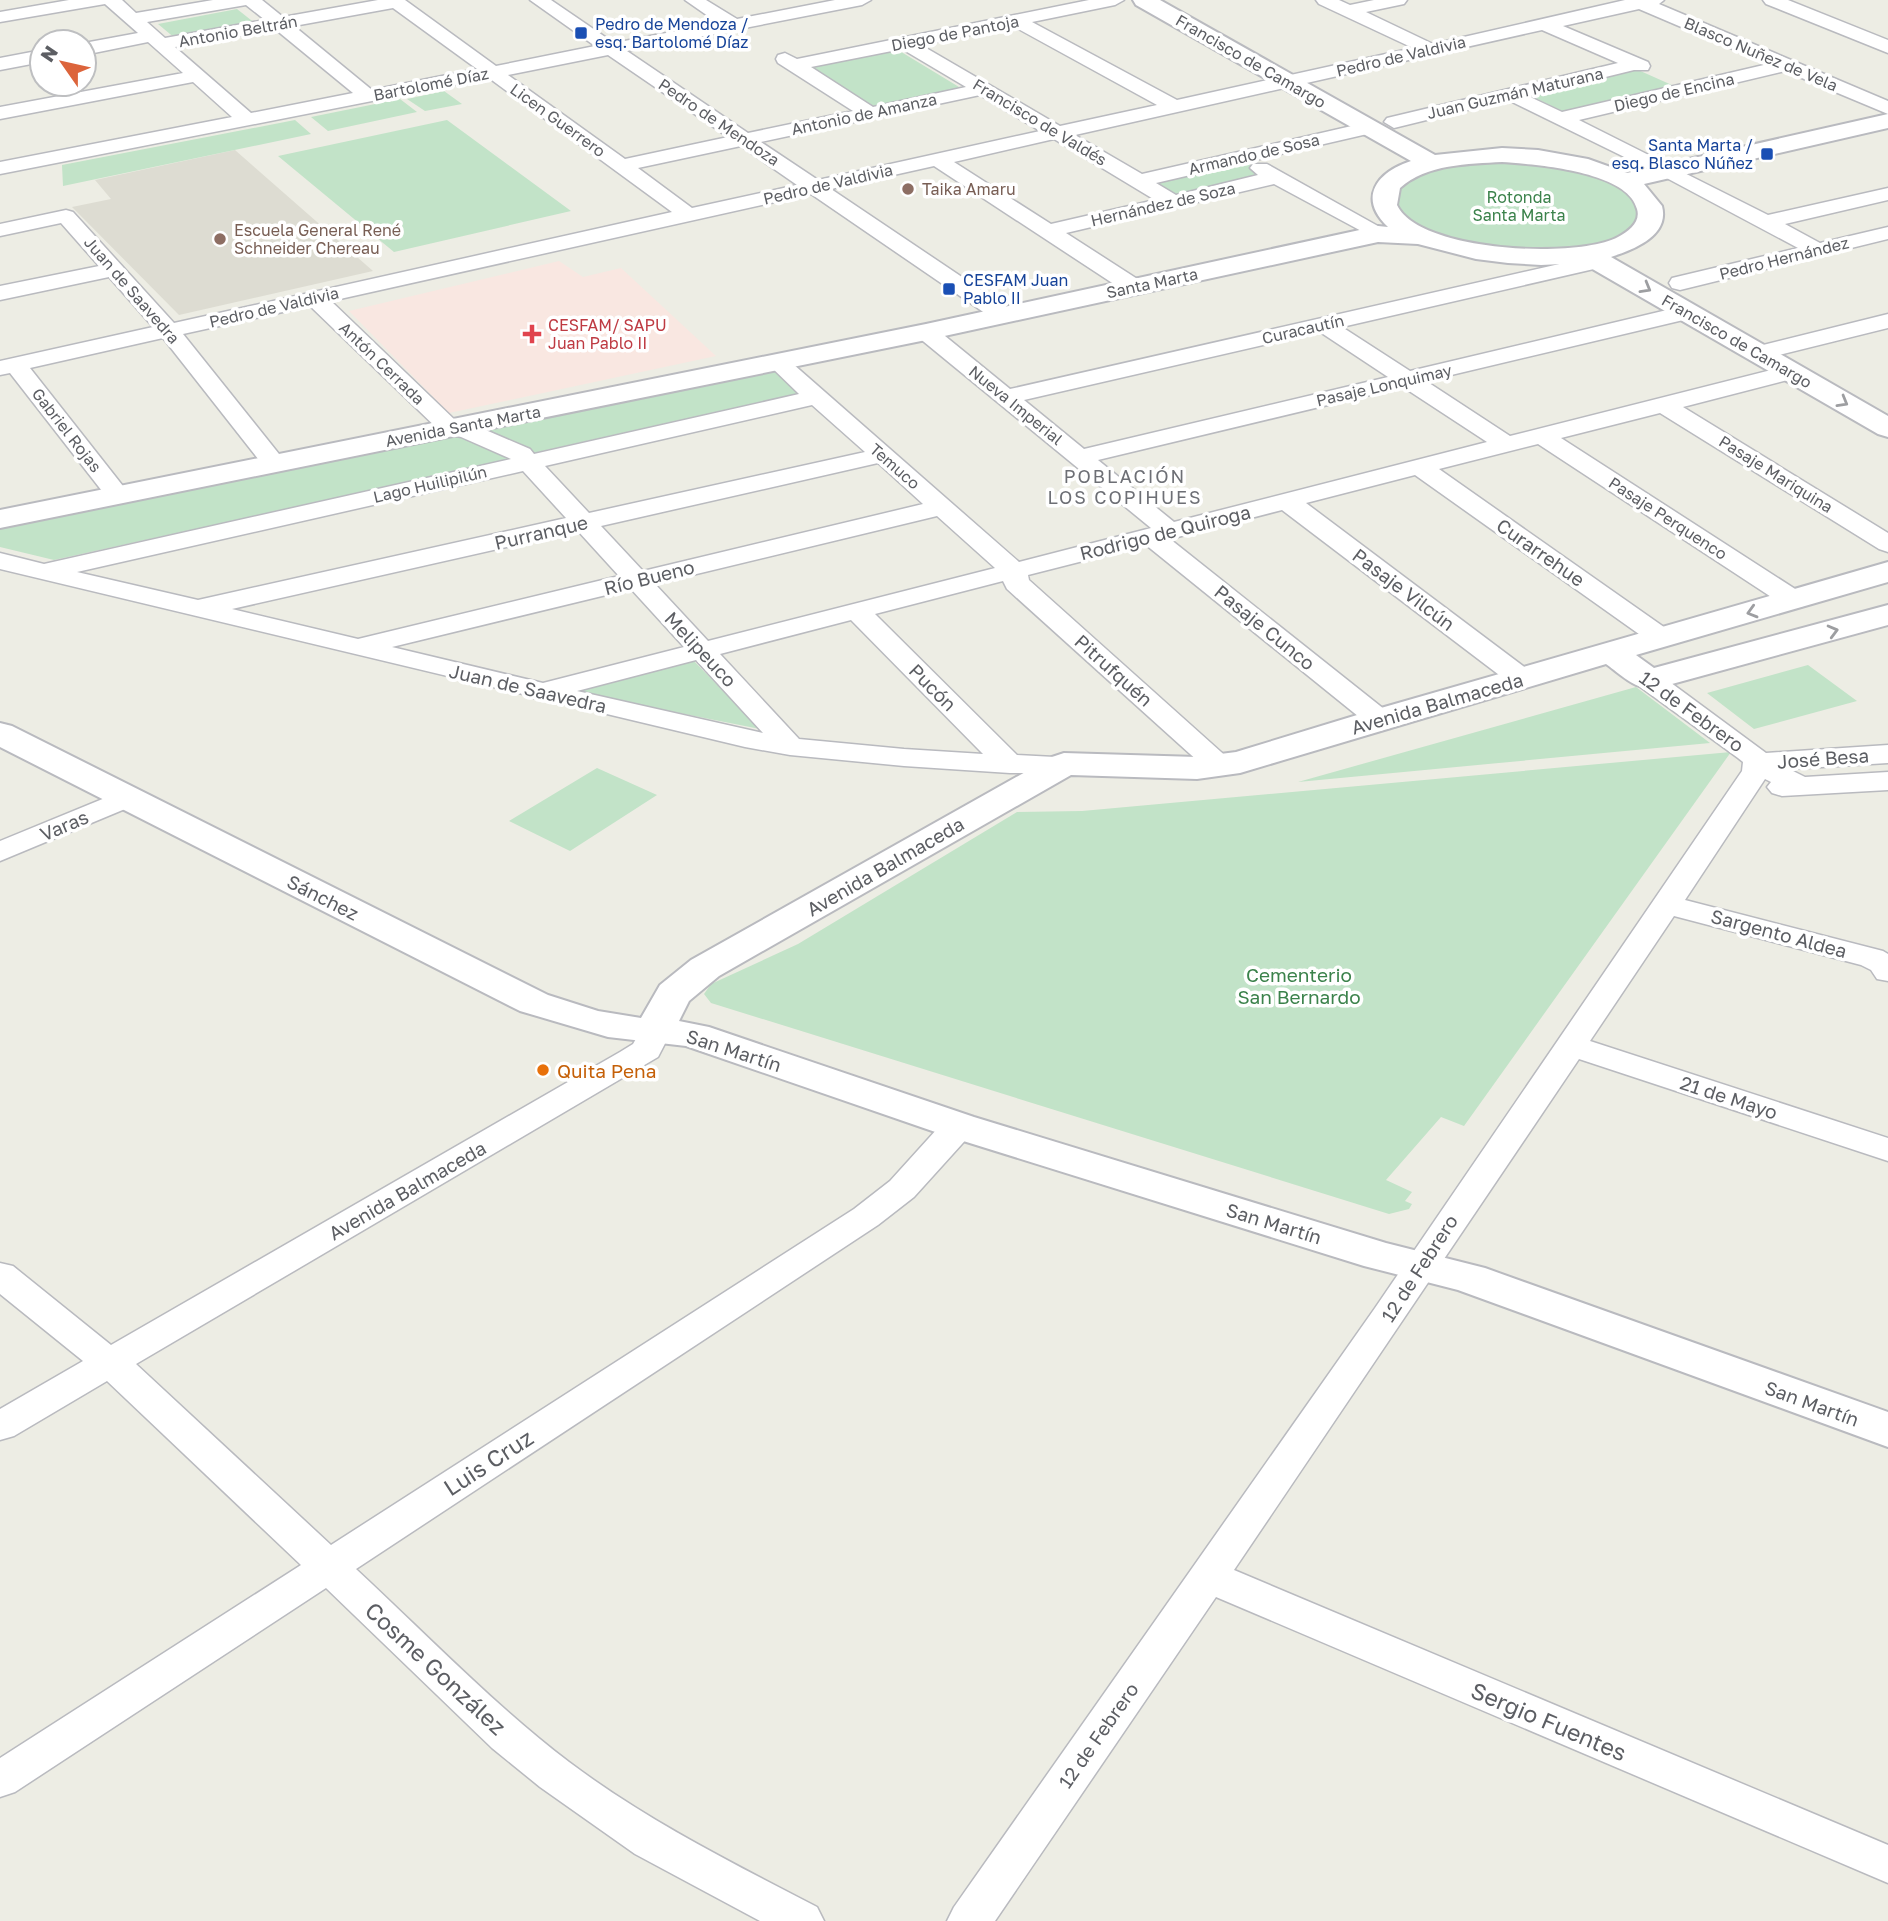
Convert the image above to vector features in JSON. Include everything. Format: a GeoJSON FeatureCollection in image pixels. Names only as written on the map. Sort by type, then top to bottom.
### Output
{"type":"FeatureCollection","features":[{"type":"Feature","properties":{"kind":"street"},"geometry":{"type":"LineString","coordinates":[[0,17],[101,0]]}},
{"type":"Feature","properties":{"kind":"street"},"geometry":{"type":"LineString","coordinates":[[111,0],[247,120]]}},
{"type":"Feature","properties":{"kind":"street"},"geometry":{"type":"LineString","coordinates":[[133,19],[244,0]]}},
{"type":"Feature","properties":{"kind":"street"},"geometry":{"type":"LineString","coordinates":[[251,0],[368,96]]}},
{"type":"Feature","properties":{"kind":"street","name":"Pedro de Mendoza"},"geometry":{"type":"LineString","coordinates":[[539,0],[1003,315]]}},
{"type":"Feature","properties":{"kind":"street"},"geometry":{"type":"LineString","coordinates":[[694,0],[734,25]]}},
{"type":"Feature","properties":{"kind":"street","name":"Diego de Pantoja"},"geometry":{"type":"LineString","coordinates":[[870,113],[789,62],[905,43],[1115,0]]}},
{"type":"Feature","properties":{"kind":"street","name":"Francisco de Camargo"},"geometry":{"type":"LineString","coordinates":[[1144,0],[1300,79],[1394,122],[1459,158]]}},
{"type":"Feature","properties":{"kind":"street","name":"Francisco de Camargo"},"geometry":{"type":"LineString","coordinates":[[1176,0],[1300,79],[1369,128],[1431,163]]}},
{"type":"Feature","properties":{"kind":"street"},"geometry":{"type":"LineString","coordinates":[[1325,0],[1431,50]]}},
{"type":"Feature","properties":{"kind":"street"},"geometry":{"type":"LineString","coordinates":[[1348,11],[1398,0]]}},
{"type":"Feature","properties":{"kind":"street"},"geometry":{"type":"LineString","coordinates":[[1772,0],[1888,47]]}},
{"type":"Feature","properties":{"kind":"street","name":"Antonio Beltrán"},"geometry":{"type":"LineString","coordinates":[[98,46],[279,23],[395,1]]}},
{"type":"Feature","properties":{"kind":"street","name":"Licen Guerrero"},"geometry":{"type":"LineString","coordinates":[[395,1],[689,215]]}},
{"type":"Feature","properties":{"kind":"street","name":"Bartolomé Díaz"},"geometry":{"type":"LineString","coordinates":[[3,163],[247,120],[851,1]]}},
{"type":"Feature","properties":{"kind":"street","name":"Pedro de Valdivia"},"geometry":{"type":"LineString","coordinates":[[8,366],[1643,1]]}},
{"type":"Feature","properties":{"kind":"street","name":"Blasco Nuñez de Vela"},"geometry":{"type":"LineString","coordinates":[[1643,1],[1888,108]]}},
{"type":"Feature","properties":{"kind":"street"},"geometry":{"type":"LineString","coordinates":[[1016,20],[1175,107]]}},
{"type":"Feature","properties":{"kind":"street"},"geometry":{"type":"LineString","coordinates":[[1545,25],[1690,88]]}},
{"type":"Feature","properties":{"kind":"street","name":"Francisco de Valdés"},"geometry":{"type":"LineString","coordinates":[[905,43],[1174,202]]}},
{"type":"Feature","properties":{"kind":"street"},"geometry":{"type":"LineString","coordinates":[[0,64],[28,59]]}},
{"type":"Feature","properties":{"kind":"street","name":"Juan Guzmán Maturana"},"geometry":{"type":"LineString","coordinates":[[1394,122],[1636,64]]}},
{"type":"Feature","properties":{"kind":"street","name":"Diego de Encina"},"geometry":{"type":"LineString","coordinates":[[1562,118],[1786,65]]}},
{"type":"Feature","properties":{"kind":"street"},"geometry":{"type":"LineString","coordinates":[[0,113],[197,76]]}},
{"type":"Feature","properties":{"kind":"street","name":"Antonio de Amanza"},"geometry":{"type":"LineString","coordinates":[[621,166],[983,89]]}},
{"type":"Feature","properties":{"kind":"street"},"geometry":{"type":"LineString","coordinates":[[1510,94],[1668,171],[1818,250]]}},
{"type":"Feature","properties":{"kind":"street"},"geometry":{"type":"LineString","coordinates":[[1623,181],[1888,121]]}},
{"type":"Feature","properties":{"kind":"street","name":"Armando de Sosa"},"geometry":{"type":"LineString","coordinates":[[1139,181],[1369,128]]}},
{"type":"Feature","properties":{"kind":"street"},"geometry":{"type":"LineString","coordinates":[[1387,228],[1385,192],[1396,178],[1431,163],[1459,158],[1502,155],[1547,159],[1589,168],[1623,181],[1649,204],[1650,220],[1638,235],[1600,254]]}},
{"type":"Feature","properties":{"kind":"street"},"geometry":{"type":"LineString","coordinates":[[1241,157],[1277,177],[1387,228]]}},
{"type":"Feature","properties":{"kind":"street"},"geometry":{"type":"LineString","coordinates":[[938,160],[1134,287]]}},
{"type":"Feature","properties":{"kind":"street","name":"Hernández de Soza"},"geometry":{"type":"LineString","coordinates":[[1049,232],[1277,177]]}},
{"type":"Feature","properties":{"kind":"street"},"geometry":{"type":"LineString","coordinates":[[1767,222],[1888,194]]}},
{"type":"Feature","properties":{"kind":"street","name":"Juan de Saavedra"},"geometry":{"type":"LineString","coordinates":[[0,230],[66,216],[169,331],[275,464]]}},
{"type":"Feature","properties":{"kind":"street","name":"Santa Marta"},"geometry":{"type":"LineString","coordinates":[[926,332],[1387,228],[1463,250],[1500,256],[1538,258],[1600,254]]}},
{"type":"Feature","properties":{"kind":"street","name":"Pedro Hernández"},"geometry":{"type":"LineString","coordinates":[[1680,284],[1888,233]]}},
{"type":"Feature","properties":{"kind":"street","name":"Francisco de Camargo"},"geometry":{"type":"LineString","coordinates":[[1600,254],[1680,284],[1888,428]]}},
{"type":"Feature","properties":{"kind":"street","name":"Francisco de Camargo"},"geometry":{"type":"LineString","coordinates":[[1600,254],[1688,312],[1759,353],[1792,359],[1888,400]]}},
{"type":"Feature","properties":{"kind":"street","name":"Curacautín"},"geometry":{"type":"LineString","coordinates":[[1006,397],[1323,324],[1600,254]]}},
{"type":"Feature","properties":{"kind":"street"},"geometry":{"type":"LineString","coordinates":[[0,293],[114,269]]}},
{"type":"Feature","properties":{"kind":"street","name":"Antón Cerrada"},"geometry":{"type":"LineString","coordinates":[[314,298],[450,428]]}},
{"type":"Feature","properties":{"kind":"street","name":"Pasaje Lonquimay"},"geometry":{"type":"LineString","coordinates":[[1080,457],[1688,312]]}},
{"type":"Feature","properties":{"kind":"street","name":"Rodrigo de Quiroga"},"geometry":{"type":"LineString","coordinates":[[539,692],[1664,405],[1888,321]]}},
{"type":"Feature","properties":{"kind":"street"},"geometry":{"type":"LineString","coordinates":[[1323,324],[1507,445]]}},
{"type":"Feature","properties":{"kind":"street","name":"Avenida Santa Marta"},"geometry":{"type":"LineString","coordinates":[[0,519],[926,332]]}},
{"type":"Feature","properties":{"kind":"street","name":"Nueva Imperial"},"geometry":{"type":"LineString","coordinates":[[926,332],[1080,457],[1161,533]]}},
{"type":"Feature","properties":{"kind":"street","name":"Temuco"},"geometry":{"type":"LineString","coordinates":[[777,362],[1014,570]]}},
{"type":"Feature","properties":{"kind":"street","name":"Gabriel Rojas"},"geometry":{"type":"LineString","coordinates":[[8,366],[118,495]]}},
{"type":"Feature","properties":{"kind":"street","name":"Lago Huilipilún"},"geometry":{"type":"LineString","coordinates":[[42,571],[817,397]]}},
{"type":"Feature","properties":{"kind":"street","name":"Pasaje Mariquina"},"geometry":{"type":"LineString","coordinates":[[1664,405],[1888,544]]}},
{"type":"Feature","properties":{"kind":"street","name":"Melipeuco"},"geometry":{"type":"LineString","coordinates":[[450,428],[466,430],[521,454],[790,746]]}},
{"type":"Feature","properties":{"kind":"street","name":"Pasaje Perquenco"},"geometry":{"type":"LineString","coordinates":[[1542,436],[1794,600]]}},
{"type":"Feature","properties":{"kind":"street","name":"Purranque"},"geometry":{"type":"LineString","coordinates":[[199,608],[883,455]]}},
{"type":"Feature","properties":{"kind":"street","name":"Curarrehue"},"geometry":{"type":"LineString","coordinates":[[1419,467],[1662,638]]}},
{"type":"Feature","properties":{"kind":"street","name":"Pasaje Vilcún"},"geometry":{"type":"LineString","coordinates":[[1287,501],[1521,678]]}},
{"type":"Feature","properties":{"kind":"street","name":"Río Bueno"},"geometry":{"type":"LineString","coordinates":[[357,647],[942,507]]}},
{"type":"Feature","properties":{"kind":"street","name":"Pasaje Cunco"},"geometry":{"type":"LineString","coordinates":[[1161,533],[1379,719]]}},
{"type":"Feature","properties":{"kind":"street","name":"Juan de Saavedra"},"geometry":{"type":"LineString","coordinates":[[0,561],[539,692],[745,739],[790,746],[963,762],[1064,764]]}},
{"type":"Feature","properties":{"kind":"street","name":"Pitrufquén"},"geometry":{"type":"LineString","coordinates":[[1014,570],[1016,583],[1220,766]]}},
{"type":"Feature","properties":{"kind":"street","name":"Avenida Balmaceda"},"geometry":{"type":"LineString","coordinates":[[0,1426],[632,1059],[646,1050],[674,991],[705,968],[1064,764],[1197,768],[1220,766],[1888,572]]}},
{"type":"Feature","properties":{"kind":"street","name":"Pucón"},"geometry":{"type":"LineString","coordinates":[[857,611],[1010,764]]}},
{"type":"Feature","properties":{"kind":"street"},"geometry":{"type":"LineString","coordinates":[[1649,680],[1888,615]]}},
{"type":"Feature","properties":{"kind":"street","name":"12 de Febrero"},"geometry":{"type":"LineString","coordinates":[[971,1921],[1114,1709],[1210,1577],[1756,771],[1757,762],[1748,752],[1612,653]]}},
{"type":"Feature","properties":{"kind":"street","name":"Sánchez"},"geometry":{"type":"LineString","coordinates":[[0,733],[534,1003],[609,1025],[656,1030]]}},
{"type":"Feature","properties":{"kind":"street","name":"José Besa"},"geometry":{"type":"LineString","coordinates":[[1757,762],[1888,754]]}},
{"type":"Feature","properties":{"kind":"street"},"geometry":{"type":"LineString","coordinates":[[1757,762],[1778,776],[1801,786]]}},
{"type":"Feature","properties":{"kind":"street"},"geometry":{"type":"LineString","coordinates":[[1734,802],[1769,790],[1888,781]]}},
{"type":"Feature","properties":{"kind":"street","name":"Varas"},"geometry":{"type":"LineString","coordinates":[[0,852],[128,798]]}},
{"type":"Feature","properties":{"kind":"street","name":"Sargento Aldea"},"geometry":{"type":"LineString","coordinates":[[1665,904],[1872,958],[1888,972]]}},
{"type":"Feature","properties":{"kind":"street","name":"San Martín"},"geometry":{"type":"LineString","coordinates":[[656,1030],[704,1039],[959,1126],[1378,1256],[1469,1278],[1888,1430]]}},
{"type":"Feature","properties":{"kind":"street","name":"21 de Mayo"},"geometry":{"type":"LineString","coordinates":[[1569,1045],[1888,1150]]}},
{"type":"Feature","properties":{"kind":"street","name":"Luis Cruz"},"geometry":{"type":"LineString","coordinates":[[0,1780],[866,1217],[902,1189],[959,1126]]}},
{"type":"Feature","properties":{"kind":"street","name":"Cosme González"},"geometry":{"type":"LineString","coordinates":[[0,1275],[110,1363],[507,1736],[555,1775],[651,1841],[801,1921]]}},
{"type":"Feature","properties":{"kind":"street","name":"Sergio Fuentes"},"geometry":{"type":"LineString","coordinates":[[1210,1577],[1888,1865]]}},
{"type":"Feature","properties":{"kind":"shaded area","name":"Escuela General René Schneider Chereau"},"geometry":{"type":"Polygon","coordinates":[[[235,150],[373,271],[179,315],[72,207],[111,199],[95,180],[235,150]]]}},
{"type":"Feature","properties":{"kind":"shaded area","name":"CESFAM/ SAPU Juan Pablo II"},"geometry":{"type":"Polygon","coordinates":[[[559,261],[583,277],[621,268],[716,356],[449,413],[349,311],[559,261]]]}},
{"type":"Feature","properties":{"kind":"green space"},"geometry":{"type":"Polygon","coordinates":[[[237,9],[256,24],[176,39],[158,24],[237,9]]]}},
{"type":"Feature","properties":{"kind":"green space"},"geometry":{"type":"Polygon","coordinates":[[[898,50],[964,90],[875,108],[811,67],[898,50]]]}},
{"type":"Feature","properties":{"kind":"green space"},"geometry":{"type":"Polygon","coordinates":[[[1636,69],[1674,86],[1564,112],[1527,94],[1636,69]]]}},
{"type":"Feature","properties":{"kind":"green space"},"geometry":{"type":"Polygon","coordinates":[[[444,91],[462,104],[425,111],[407,99],[444,91]]]}},
{"type":"Feature","properties":{"kind":"green space"},"geometry":{"type":"Polygon","coordinates":[[[400,99],[417,112],[328,131],[311,117],[400,99]]]}},
{"type":"Feature","properties":{"kind":"green space"},"geometry":{"type":"Polygon","coordinates":[[[295,120],[311,134],[63,186],[62,165],[295,120]]]}},
{"type":"Feature","properties":{"kind":"green space"},"geometry":{"type":"Polygon","coordinates":[[[447,120],[571,211],[394,252],[278,156],[447,120]]]}},
{"type":"Feature","properties":{"kind":"green space","name":"Rotonda Santa Marta"},"geometry":{"type":"Polygon","coordinates":[[[1474,159],[1559,164],[1626,188],[1644,213],[1626,236],[1576,251],[1464,245],[1414,225],[1397,209],[1396,191],[1409,178],[1431,169],[1474,159]]]}},
{"type":"Feature","properties":{"kind":"green space"},"geometry":{"type":"Polygon","coordinates":[[[1242,160],[1267,175],[1178,195],[1153,182],[1242,160]]]}},
{"type":"Feature","properties":{"kind":"green space"},"geometry":{"type":"Polygon","coordinates":[[[776,370],[801,393],[533,453],[484,428],[776,370]]]}},
{"type":"Feature","properties":{"kind":"green space"},"geometry":{"type":"Polygon","coordinates":[[[452,431],[512,455],[511,460],[54,560],[0,547],[0,523],[452,431]]]}},
{"type":"Feature","properties":{"kind":"green space"},"geometry":{"type":"Polygon","coordinates":[[[693,660],[760,729],[568,691],[693,660]]]}},
{"type":"Feature","properties":{"kind":"green space"},"geometry":{"type":"Polygon","coordinates":[[[1808,665],[1857,701],[1754,729],[1707,693],[1808,665]]]}},
{"type":"Feature","properties":{"kind":"green space"},"geometry":{"type":"Polygon","coordinates":[[[1636,687],[1710,743],[1298,782],[1636,687]]]}},
{"type":"Feature","properties":{"kind":"green space","name":"Cementerio San Bernardo"},"geometry":{"type":"Polygon","coordinates":[[[1731,752],[1464,1126],[1441,1117],[1386,1180],[1412,1192],[1405,1201],[1412,1204],[1409,1209],[1389,1214],[711,1003],[704,994],[711,984],[798,944],[1017,812],[1082,811],[1731,752]]]}},
{"type":"Feature","properties":{"kind":"green space"},"geometry":{"type":"Polygon","coordinates":[[[597,768],[657,795],[570,851],[509,821],[597,768]]]}},
{"type":"Feature","properties":{"kind":"place","name":"Pedro de Mendoza / esq. Bartolomé Díaz"},"geometry":{"type":"Point","coordinates":[581,33]}},
{"type":"Feature","properties":{"kind":"place","name":"Santa Marta / esq. Blasco Núñez"},"geometry":{"type":"Point","coordinates":[1767,154]}},
{"type":"Feature","properties":{"kind":"place","name":"Taika Amaru"},"geometry":{"type":"Point","coordinates":[908,189]}},
{"type":"Feature","properties":{"kind":"place","name":"Escuela General René Schneider Chereau"},"geometry":{"type":"Point","coordinates":[220,239]}},
{"type":"Feature","properties":{"kind":"place","name":"CESFAM Juan Pablo II"},"geometry":{"type":"Point","coordinates":[949,289]}},
{"type":"Feature","properties":{"kind":"place","name":"CESFAM/ SAPU Juan Pablo II"},"geometry":{"type":"Point","coordinates":[532,334]}},
{"type":"Feature","properties":{"kind":"place","name":"Quita Pena"},"geometry":{"type":"Point","coordinates":[543,1070]}},
{"type":"Feature","properties":{"kind":"district","name":"POBLACIÓN LOS COPIHUES"},"geometry":{"type":"Point","coordinates":[1125,486]}}]}
